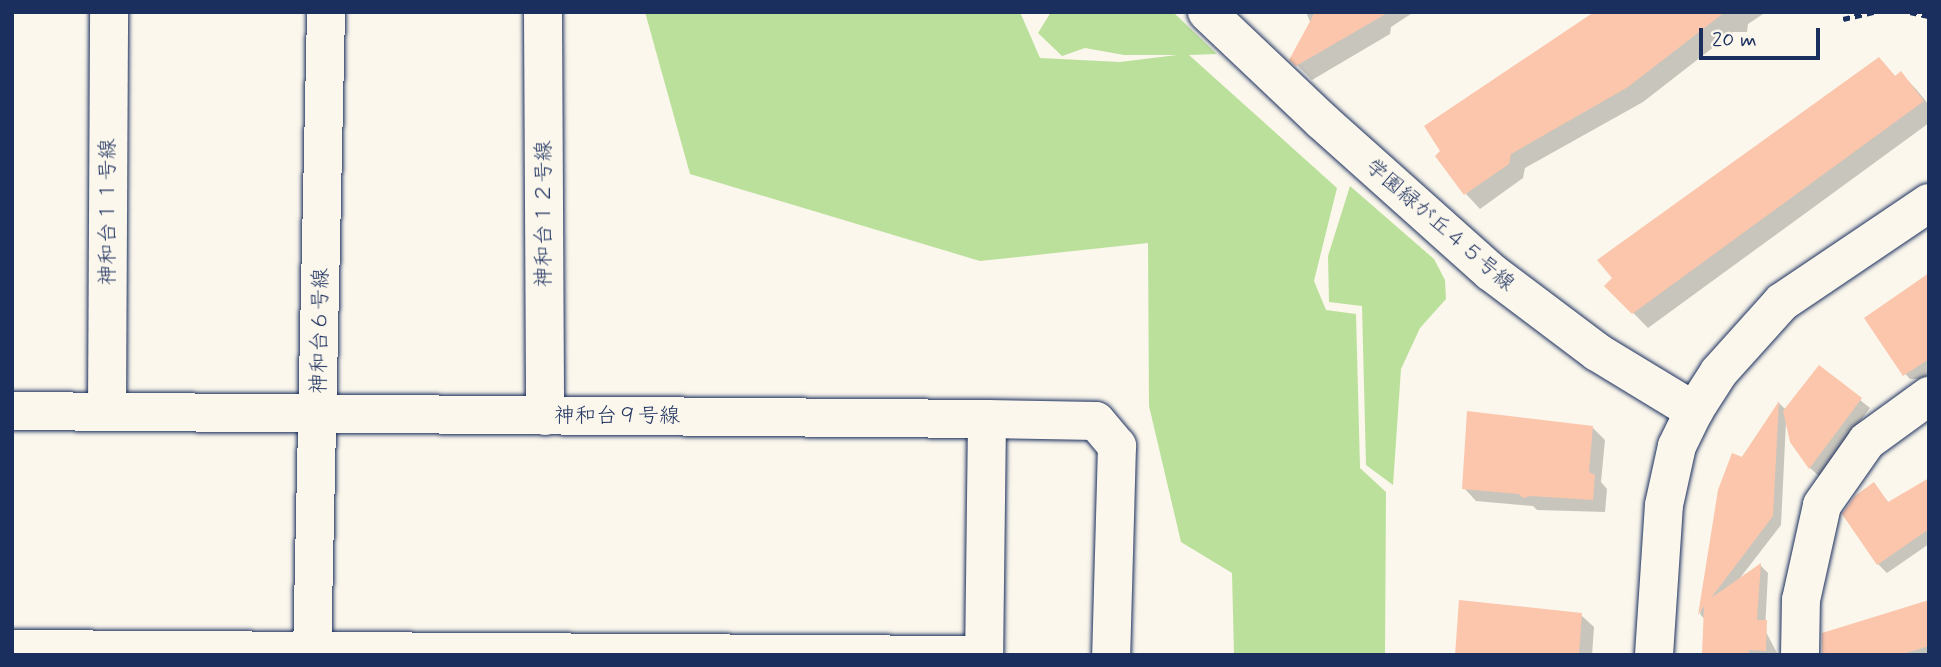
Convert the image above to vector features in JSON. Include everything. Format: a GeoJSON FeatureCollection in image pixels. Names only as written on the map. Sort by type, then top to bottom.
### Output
{"type":"FeatureCollection","features":[{"type":"Feature","properties":{"kind":"street","name":"神和台１１号線"},"geometry":{"type":"LineString","coordinates":[[107,411],[110,12]]}},
{"type":"Feature","properties":{"kind":"street","name":"神和台６号線"},"geometry":{"type":"LineString","coordinates":[[312,652],[326,12]]}},
{"type":"Feature","properties":{"kind":"street","name":"神和台１２号線"},"geometry":{"type":"LineString","coordinates":[[543,12],[545,416]]}},
{"type":"Feature","properties":{"kind":"street","name":"学園緑が丘４５号線"},"geometry":{"type":"LineString","coordinates":[[1206,12],[1322,121],[1491,272],[1597,352],[1694,411]]}},
{"type":"Feature","properties":{"kind":"street"},"geometry":{"type":"LineString","coordinates":[[1654,655],[1664,505],[1677,446],[1694,411],[1719,372],[1782,302],[1929,203]]}},
{"type":"Feature","properties":{"kind":"street"},"geometry":{"type":"LineString","coordinates":[[1800,655],[1801,600],[1822,505],[1867,441],[1929,396]]}},
{"type":"Feature","properties":{"kind":"street","name":"神和台９号線"},"geometry":{"type":"LineString","coordinates":[[12,411],[318,411],[1096,421],[1117,446],[1111,655]]}},
{"type":"Feature","properties":{"kind":"street"},"geometry":{"type":"LineString","coordinates":[[984,655],[987,419]]}},
{"type":"Feature","properties":{"kind":"street"},"geometry":{"type":"LineString","coordinates":[[12,649],[975,655]]}},
{"type":"Feature","properties":{"kind":"path"},"geometry":{"type":"LineString","coordinates":[[1843,19],[1874,12]]}},
{"type":"Feature","properties":{"kind":"path"},"geometry":{"type":"LineString","coordinates":[[1910,12],[1929,16]]}},
{"type":"Feature","properties":{"kind":"green space"},"geometry":{"type":"Polygon","coordinates":[[[645,12],[1020,12],[1040,58],[1120,62],[1177,55],[1124,55],[1085,48],[1062,56],[1038,33],[1051,12],[1173,12],[1217,54],[1189,55],[1337,188],[1314,281],[1326,310],[1356,314],[1360,468],[1386,492],[1385,655],[1234,655],[1232,573],[1181,542],[1149,406],[1148,243],[980,261],[690,174],[645,12]]]}},
{"type":"Feature","properties":{"kind":"green space"},"geometry":{"type":"Polygon","coordinates":[[[1350,186],[1434,259],[1445,280],[1446,299],[1420,328],[1401,369],[1393,485],[1366,465],[1362,306],[1329,302],[1328,256],[1350,186]]]}},
{"type":"Feature","properties":{"kind":"building"},"geometry":{"type":"Polygon","coordinates":[[[1315,12],[1389,12],[1296,66],[1289,60],[1315,12]]]}},
{"type":"Feature","properties":{"kind":"building"},"geometry":{"type":"Polygon","coordinates":[[[1594,12],[1725,12],[1628,87],[1511,154],[1509,164],[1464,195],[1435,156],[1440,151],[1424,126],[1594,12]]]}},
{"type":"Feature","properties":{"kind":"building"},"geometry":{"type":"Polygon","coordinates":[[[1879,57],[1895,76],[1901,71],[1924,101],[1632,314],[1604,286],[1612,278],[1597,260],[1879,57]]]}},
{"type":"Feature","properties":{"kind":"building"},"geometry":{"type":"Polygon","coordinates":[[[1929,273],[1929,359],[1903,376],[1864,318],[1929,273]]]}},
{"type":"Feature","properties":{"kind":"building"},"geometry":{"type":"Polygon","coordinates":[[[1819,365],[1862,398],[1809,469],[1790,442],[1783,411],[1819,365]]]}},
{"type":"Feature","properties":{"kind":"building"},"geometry":{"type":"Polygon","coordinates":[[[1779,401],[1773,516],[1711,598],[1761,563],[1757,620],[1767,620],[1766,651],[1749,650],[1749,655],[1702,655],[1704,606],[1698,615],[1718,490],[1732,453],[1742,457],[1779,401]]]}},
{"type":"Feature","properties":{"kind":"building"},"geometry":{"type":"Polygon","coordinates":[[[1467,411],[1593,426],[1589,472],[1595,475],[1593,500],[1530,496],[1523,498],[1519,494],[1462,489],[1467,411]]]}},
{"type":"Feature","properties":{"kind":"building"},"geometry":{"type":"Polygon","coordinates":[[[1929,478],[1929,529],[1877,565],[1842,514],[1855,496],[1874,482],[1888,502],[1929,478]]]}},
{"type":"Feature","properties":{"kind":"building"},"geometry":{"type":"Polygon","coordinates":[[[1459,600],[1582,613],[1579,655],[1455,655],[1459,600]]]}},
{"type":"Feature","properties":{"kind":"building"},"geometry":{"type":"Polygon","coordinates":[[[1929,600],[1929,646],[1899,655],[1822,655],[1822,633],[1929,600]]]}}]}
